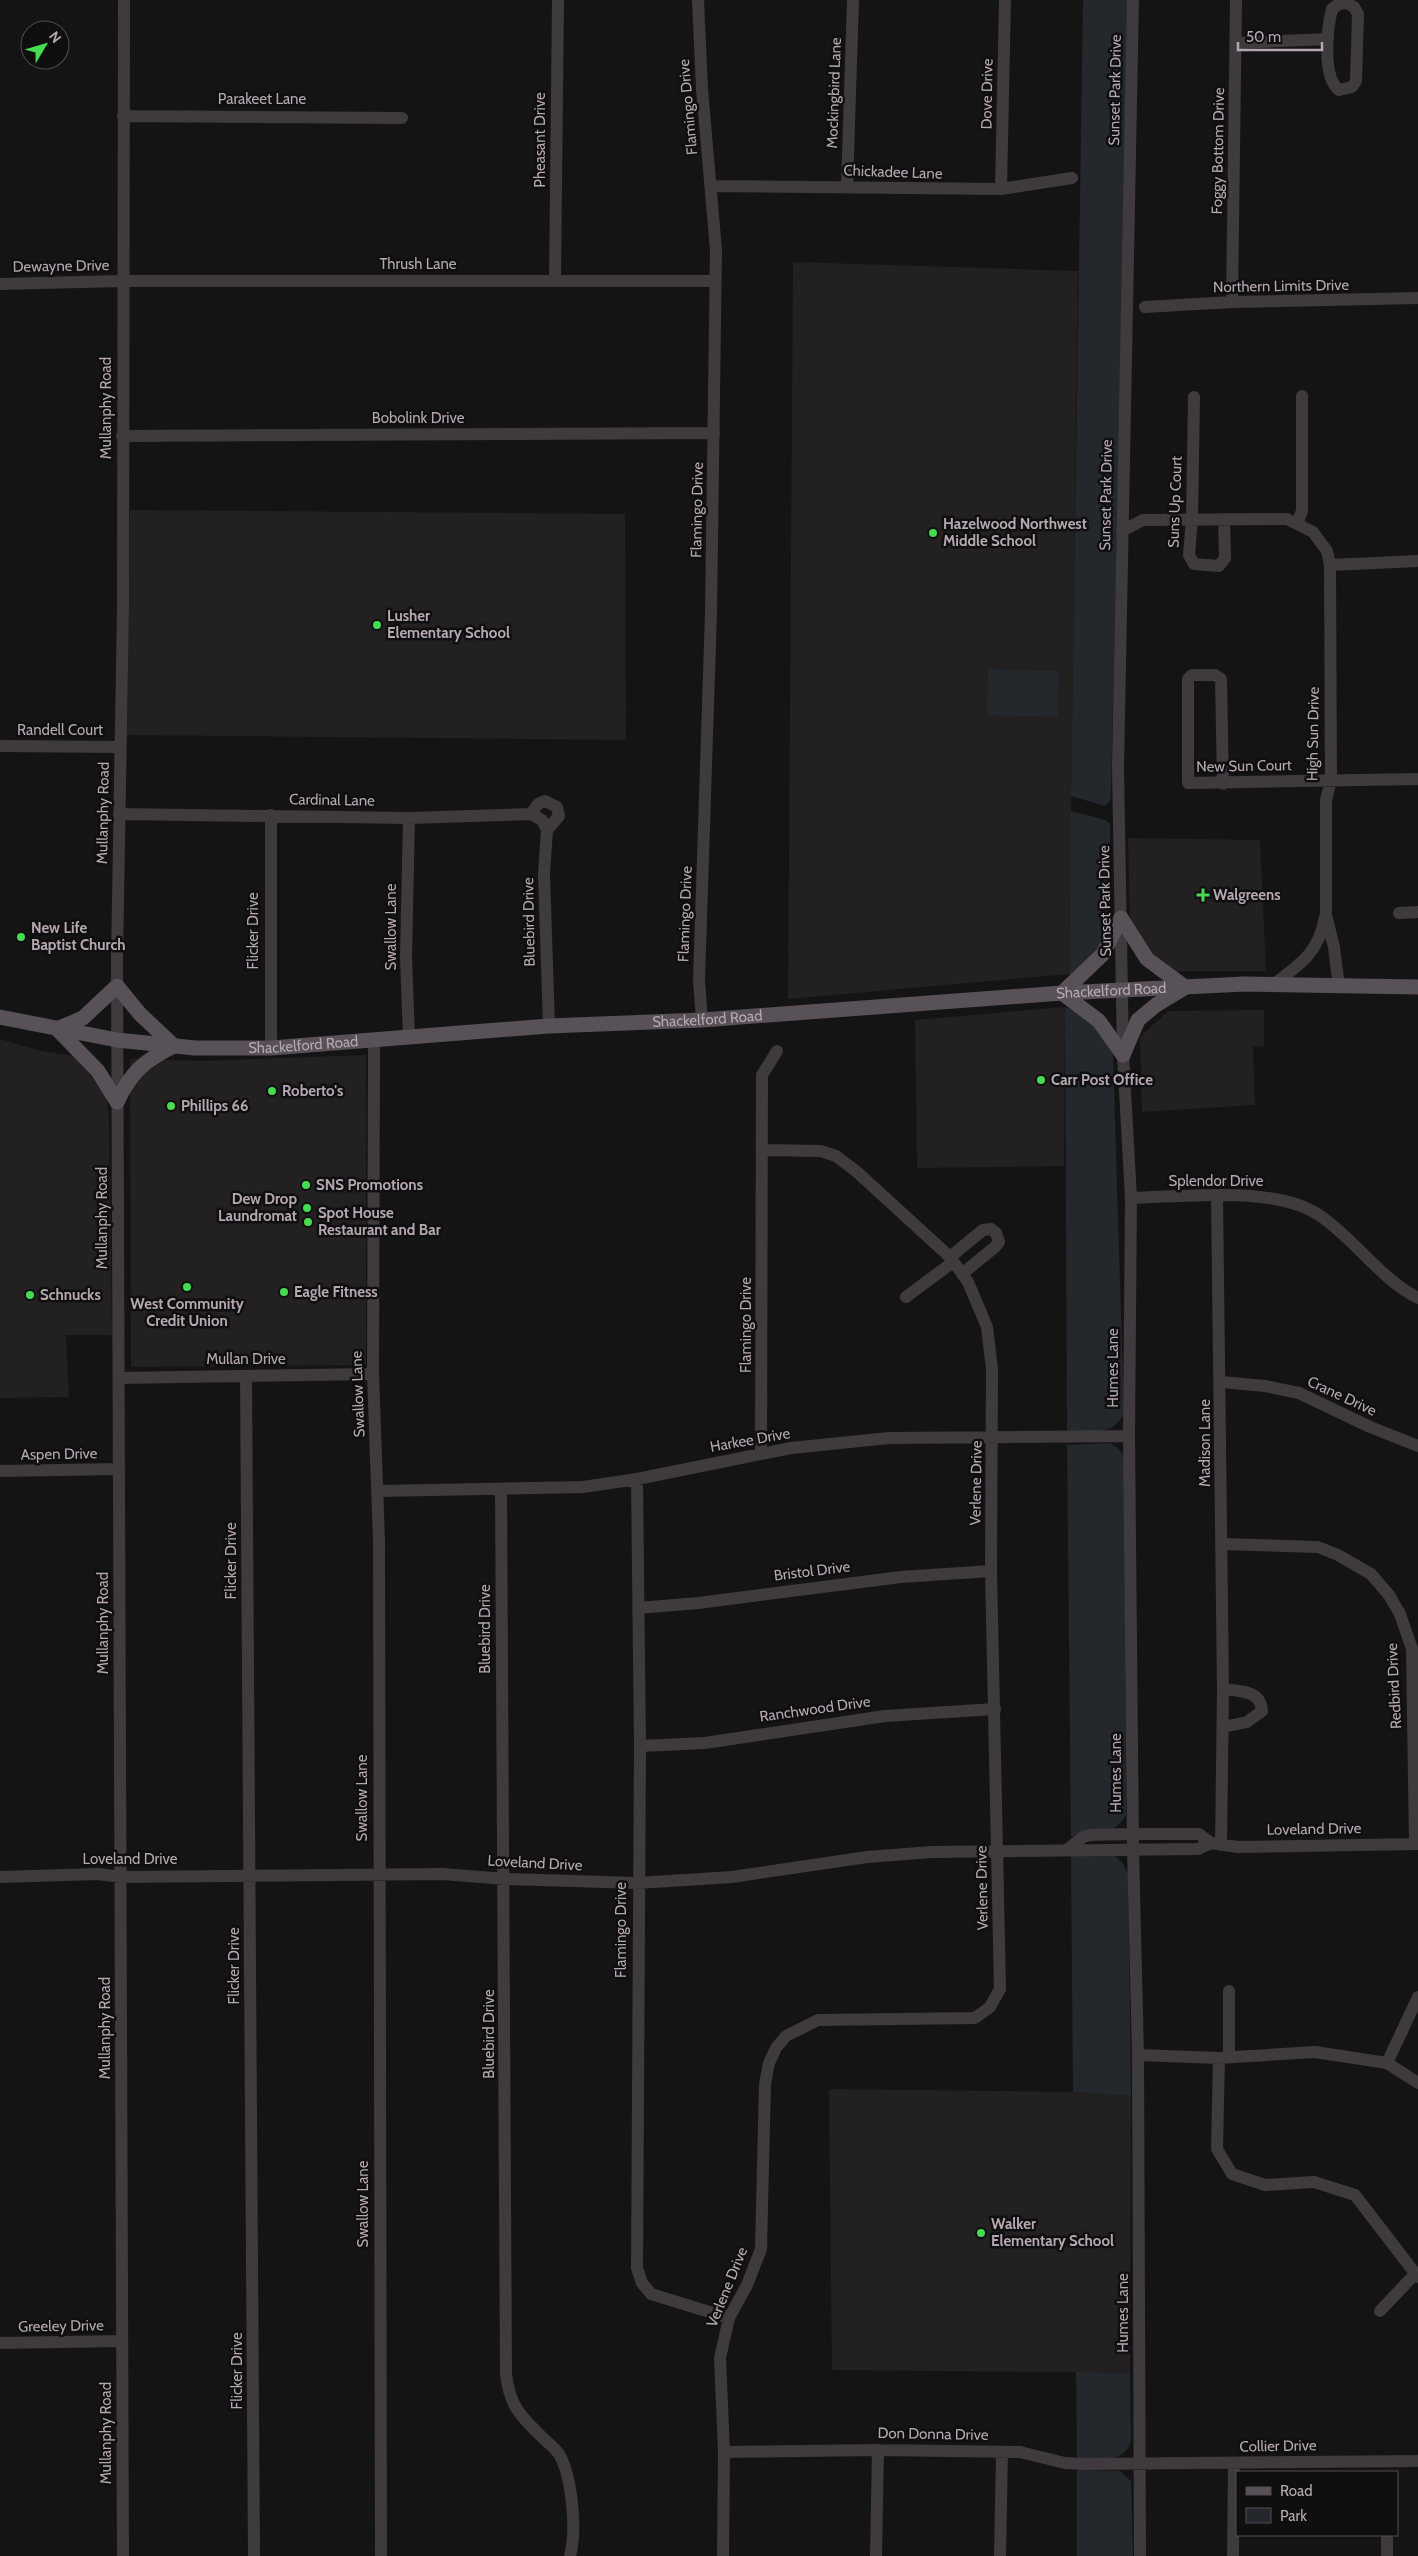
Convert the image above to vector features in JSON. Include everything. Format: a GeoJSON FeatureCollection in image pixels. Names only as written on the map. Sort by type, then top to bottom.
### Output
{"type":"FeatureCollection","features":[{"type":"Feature","properties":{"kind":"main road"},"geometry":{"type":"LineString","coordinates":[[1121,918],[1147,959],[1186,987],[1156,1005],[1138,1020],[1123,1055]]}},
{"type":"Feature","properties":{"kind":"main road"},"geometry":{"type":"LineString","coordinates":[[1121,918],[1103,954],[1062,993],[1099,1021],[1123,1055]]}},
{"type":"Feature","properties":{"kind":"main road","name":"Shackelford Road"},"geometry":{"type":"LineString","coordinates":[[0,1017],[117,1040],[174,1046],[271,1048],[549,1026],[702,1020],[1062,993],[1274,984],[1338,987],[1418,987]]}},
{"type":"Feature","properties":{"kind":"main road"},"geometry":{"type":"LineString","coordinates":[[117,986],[140,1014],[174,1046],[157,1054],[138,1068],[126,1082],[117,1102],[98,1071],[57,1029],[83,1018],[117,986]]}},
{"type":"Feature","properties":{"kind":"street","name":"Mullanphy Road"},"geometry":{"type":"LineString","coordinates":[[123,2556],[117,986],[124,0]]}},
{"type":"Feature","properties":{"kind":"street","name":"Pheasant Drive"},"geometry":{"type":"LineString","coordinates":[[556,280],[558,0]]}},
{"type":"Feature","properties":{"kind":"street","name":"Flamingo Drive"},"geometry":{"type":"LineString","coordinates":[[698,0],[702,89],[716,250],[714,281],[711,633],[699,980],[702,1020]]}},
{"type":"Feature","properties":{"kind":"street","name":"Mockingbird Lane"},"geometry":{"type":"LineString","coordinates":[[847,187],[853,0]]}},
{"type":"Feature","properties":{"kind":"street","name":"Dove Drive"},"geometry":{"type":"LineString","coordinates":[[1001,189],[1005,0]]}},
{"type":"Feature","properties":{"kind":"street","name":"Sunset Park Drive"},"geometry":{"type":"LineString","coordinates":[[1123,990],[1118,767],[1133,0]]}},
{"type":"Feature","properties":{"kind":"street","name":"Foggy Bottom Drive"},"geometry":{"type":"LineString","coordinates":[[1232,302],[1237,43],[1236,0]]}},
{"type":"Feature","properties":{"kind":"street"},"geometry":{"type":"LineString","coordinates":[[1347,3],[1354,7],[1358,14],[1356,81],[1352,87],[1346,90],[1339,90],[1331,80],[1328,39],[1332,9],[1339,4],[1347,3]]}},
{"type":"Feature","properties":{"kind":"street"},"geometry":{"type":"LineString","coordinates":[[1237,43],[1328,39]]}},
{"type":"Feature","properties":{"kind":"street","name":"Parakeet Lane"},"geometry":{"type":"LineString","coordinates":[[123,116],[402,118]]}},
{"type":"Feature","properties":{"kind":"street","name":"Chickadee Lane"},"geometry":{"type":"LineString","coordinates":[[711,186],[1001,189],[1072,178]]}},
{"type":"Feature","properties":{"kind":"street","name":"Thrush Lane"},"geometry":{"type":"LineString","coordinates":[[122,281],[714,281]]}},
{"type":"Feature","properties":{"kind":"street","name":"Dewayne Drive"},"geometry":{"type":"LineString","coordinates":[[0,284],[122,281]]}},
{"type":"Feature","properties":{"kind":"street","name":"Northern Limits Drive"},"geometry":{"type":"LineString","coordinates":[[1145,306],[1418,298]]}},
{"type":"Feature","properties":{"kind":"street"},"geometry":{"type":"LineString","coordinates":[[1297,524],[1302,511],[1302,396]]}},
{"type":"Feature","properties":{"kind":"street","name":"Suns Up Court"},"geometry":{"type":"LineString","coordinates":[[1194,397],[1192,519],[1189,555],[1194,564],[1219,566],[1225,558],[1224,519]]}},
{"type":"Feature","properties":{"kind":"street","name":"Bobolink Drive"},"geometry":{"type":"LineString","coordinates":[[122,436],[714,434]]}},
{"type":"Feature","properties":{"kind":"street","name":"High Sun Drive"},"geometry":{"type":"LineString","coordinates":[[1122,531],[1143,520],[1287,519],[1313,532],[1326,551],[1330,565],[1331,780],[1326,800],[1326,915],[1334,947],[1338,987]]}},
{"type":"Feature","properties":{"kind":"street"},"geometry":{"type":"LineString","coordinates":[[1330,565],[1418,561]]}},
{"type":"Feature","properties":{"kind":"street","name":"New Sun Court"},"geometry":{"type":"LineString","coordinates":[[1223,784],[1221,679],[1215,675],[1192,675],[1188,679],[1188,783],[1223,784],[1418,779]]}},
{"type":"Feature","properties":{"kind":"street","name":"Randell Court"},"geometry":{"type":"LineString","coordinates":[[0,746],[120,747]]}},
{"type":"Feature","properties":{"kind":"street","name":"Cardinal Lane"},"geometry":{"type":"LineString","coordinates":[[119,814],[271,815],[540,821]]}},
{"type":"Feature","properties":{"kind":"street","name":"Flicker Drive"},"geometry":{"type":"LineString","coordinates":[[271,815],[271,1048]]}},
{"type":"Feature","properties":{"kind":"street","name":"Swallow Lane"},"geometry":{"type":"LineString","coordinates":[[409,818],[406,965],[409,1037]]}},
{"type":"Feature","properties":{"kind":"street","name":"Bluebird Drive"},"geometry":{"type":"LineString","coordinates":[[540,821],[544,874],[549,1026]]}},
{"type":"Feature","properties":{"kind":"street"},"geometry":{"type":"LineString","coordinates":[[1399,913],[1418,912]]}},
{"type":"Feature","properties":{"kind":"street"},"geometry":{"type":"LineString","coordinates":[[1274,984],[1301,965],[1310,954],[1322,932],[1326,915]]}},
{"type":"Feature","properties":{"kind":"street","name":"Humes Lane"},"geometry":{"type":"LineString","coordinates":[[1123,990],[1123,1055],[1131,1198],[1129,1436],[1132,1834],[1138,2055],[1140,2556]]}},
{"type":"Feature","properties":{"kind":"street","name":"Swallow Lane"},"geometry":{"type":"LineString","coordinates":[[374,1041],[373,1374],[378,1491],[381,2556]]}},
{"type":"Feature","properties":{"kind":"street","name":"Flamingo Drive"},"geometry":{"type":"LineString","coordinates":[[761,1454],[762,1075],[777,1051]]}},
{"type":"Feature","properties":{"kind":"street","name":"Verlene Drive"},"geometry":{"type":"LineString","coordinates":[[723,2556],[724,2452],[720,2358],[729,2318],[747,2285],[761,2249],[765,2084],[769,2063],[776,2048],[786,2036],[818,2020],[968,2020],[975,2018],[990,2007],[1000,1990],[991,1571],[993,1436],[991,1344],[980,1306],[952,1259],[857,1172],[836,1156],[821,1152],[763,1150]]}},
{"type":"Feature","properties":{"kind":"street","name":"Madison Lane"},"geometry":{"type":"LineString","coordinates":[[1216,1844],[1223,1690],[1221,1382],[1217,1196]]}},
{"type":"Feature","properties":{"kind":"street","name":"Splendor Drive"},"geometry":{"type":"LineString","coordinates":[[1131,1198],[1268,1196],[1318,1214],[1361,1250],[1399,1288],[1418,1298]]}},
{"type":"Feature","properties":{"kind":"street"},"geometry":{"type":"LineString","coordinates":[[906,1297],[952,1259],[983,1230],[991,1229],[996,1233],[998,1242],[996,1247],[962,1274]]}},
{"type":"Feature","properties":{"kind":"street","name":"Mullan Drive"},"geometry":{"type":"LineString","coordinates":[[118,1378],[373,1374]]}},
{"type":"Feature","properties":{"kind":"street","name":"Flicker Drive"},"geometry":{"type":"LineString","coordinates":[[246,1376],[254,2556]]}},
{"type":"Feature","properties":{"kind":"street","name":"Crane Drive"},"geometry":{"type":"LineString","coordinates":[[1221,1382],[1264,1386],[1299,1393],[1370,1427],[1418,1446]]}},
{"type":"Feature","properties":{"kind":"street","name":"Harkee Drive"},"geometry":{"type":"LineString","coordinates":[[378,1491],[583,1487],[636,1479],[761,1454],[846,1441],[918,1436],[1129,1436]]}},
{"type":"Feature","properties":{"kind":"street","name":"Aspen Drive"},"geometry":{"type":"LineString","coordinates":[[0,1471],[119,1469]]}},
{"type":"Feature","properties":{"kind":"street","name":"Flamingo Drive"},"geometry":{"type":"LineString","coordinates":[[636,1479],[640,1746],[637,1883],[637,2268],[642,2283],[650,2294],[729,2318]]}},
{"type":"Feature","properties":{"kind":"street","name":"Bluebird Drive"},"geometry":{"type":"LineString","coordinates":[[501,1489],[502,1846],[505,1879],[508,2388],[512,2403],[522,2418],[558,2452],[565,2466],[569,2480],[572,2534],[570,2556]]}},
{"type":"Feature","properties":{"kind":"street","name":"Redbird Drive"},"geometry":{"type":"LineString","coordinates":[[1221,1544],[1318,1547],[1338,1555],[1371,1574],[1389,1595],[1400,1614],[1412,1649],[1416,1844]]}},
{"type":"Feature","properties":{"kind":"street","name":"Bristol Drive"},"geometry":{"type":"LineString","coordinates":[[638,1608],[698,1603],[901,1577],[991,1571]]}},
{"type":"Feature","properties":{"kind":"street"},"geometry":{"type":"LineString","coordinates":[[1222,1727],[1247,1722],[1262,1712],[1262,1704],[1258,1697],[1248,1693],[1223,1690]]}},
{"type":"Feature","properties":{"kind":"street","name":"Ranchwood Drive"},"geometry":{"type":"LineString","coordinates":[[640,1746],[704,1743],[885,1716],[995,1709]]}},
{"type":"Feature","properties":{"kind":"street","name":"Loveland Drive"},"geometry":{"type":"LineString","coordinates":[[1067,1850],[1083,1837],[1090,1835],[1132,1834],[1199,1834],[1216,1844],[1238,1847],[1416,1844]]}},
{"type":"Feature","properties":{"kind":"street","name":"Loveland Drive"},"geometry":{"type":"LineString","coordinates":[[0,1877],[98,1874],[121,1877],[443,1874],[505,1879],[637,1883],[732,1877],[867,1857],[932,1852],[1198,1849],[1216,1844]]}},
{"type":"Feature","properties":{"kind":"street"},"geometry":{"type":"LineString","coordinates":[[1229,1991],[1217,2149],[1232,2174],[1265,2185],[1314,2182],[1355,2195],[1416,2276],[1380,2310]]}},
{"type":"Feature","properties":{"kind":"street"},"geometry":{"type":"LineString","coordinates":[[1387,2063],[1418,1997]]}},
{"type":"Feature","properties":{"kind":"street"},"geometry":{"type":"LineString","coordinates":[[1138,2055],[1224,2058],[1315,2052],[1387,2063],[1418,2083]]}},
{"type":"Feature","properties":{"kind":"street","name":"Greeley Drive"},"geometry":{"type":"LineString","coordinates":[[0,2343],[122,2341]]}},
{"type":"Feature","properties":{"kind":"street"},"geometry":{"type":"LineString","coordinates":[[876,2556],[878,2450]]}},
{"type":"Feature","properties":{"kind":"street","name":"Don Donna Drive"},"geometry":{"type":"LineString","coordinates":[[724,2452],[878,2450],[1020,2452],[1064,2463],[1139,2464]]}},
{"type":"Feature","properties":{"kind":"street"},"geometry":{"type":"LineString","coordinates":[[1000,2556],[1002,2452]]}},
{"type":"Feature","properties":{"kind":"street","name":"Collier Drive"},"geometry":{"type":"LineString","coordinates":[[1139,2464],[1234,2463],[1386,2467],[1418,2461]]}},
{"type":"Feature","properties":{"kind":"street"},"geometry":{"type":"LineString","coordinates":[[1233,2556],[1234,2463]]}},
{"type":"Feature","properties":{"kind":"street"},"geometry":{"type":"LineString","coordinates":[[1387,2536],[1387,2556]]}},
{"type":"Feature","properties":{"kind":"shaded area","name":"Hazelwood Northwest Middle School"},"geometry":{"type":"Polygon","coordinates":[[[793,262],[1078,271],[1069,974],[788,999],[793,262]]]}},
{"type":"Feature","properties":{"kind":"shaded area","name":"Lusher Elementary School"},"geometry":{"type":"Polygon","coordinates":[[[130,510],[625,514],[626,740],[127,735],[130,510]]]}},
{"type":"Feature","properties":{"kind":"shaded area"},"geometry":{"type":"Polygon","coordinates":[[[1128,838],[1260,840],[1266,971],[1170,971],[1155,965],[1130,925],[1128,838]]]}},
{"type":"Feature","properties":{"kind":"shaded area"},"geometry":{"type":"Polygon","coordinates":[[[1065,1007],[1064,1166],[917,1168],[915,1020],[1065,1007]]]}},
{"type":"Feature","properties":{"kind":"shaded area"},"geometry":{"type":"Polygon","coordinates":[[[1264,1010],[1264,1046],[1253,1047],[1255,1105],[1142,1112],[1140,1037],[1168,1011],[1264,1010]]]}},
{"type":"Feature","properties":{"kind":"shaded area"},"geometry":{"type":"Polygon","coordinates":[[[0,1039],[41,1051],[73,1056],[105,1087],[109,1118],[112,1335],[66,1335],[69,1397],[0,1398],[0,1039]]]}},
{"type":"Feature","properties":{"kind":"shaded area"},"geometry":{"type":"Polygon","coordinates":[[[366,1055],[366,1365],[131,1367],[130,1059],[203,1061],[366,1055]]]}},
{"type":"Feature","properties":{"kind":"shaded area","name":"Walker Elementary School"},"geometry":{"type":"Polygon","coordinates":[[[829,2089],[1073,2092],[1131,2096],[1130,2373],[832,2370],[829,2089]]]}},
{"type":"Feature","properties":{"kind":"green space"},"geometry":{"type":"Polygon","coordinates":[[[1083,0],[1129,0],[1111,791],[1110,801],[1105,806],[1071,796],[1083,0]]]}},
{"type":"Feature","properties":{"kind":"green space"},"geometry":{"type":"Polygon","coordinates":[[[988,669],[1059,671],[1058,717],[987,715],[988,669]]]}},
{"type":"Feature","properties":{"kind":"green space"},"geometry":{"type":"Polygon","coordinates":[[[1071,811],[1105,820],[1110,824],[1110,934],[1079,973],[1069,974],[1071,811]]]}},
{"type":"Feature","properties":{"kind":"green space"},"geometry":{"type":"Polygon","coordinates":[[[1065,1007],[1085,1014],[1110,1043],[1113,1055],[1124,1412],[1115,1426],[1092,1432],[1067,1431],[1065,1007]]]}},
{"type":"Feature","properties":{"kind":"green space"},"geometry":{"type":"Polygon","coordinates":[[[1110,1443],[1118,1448],[1124,1456],[1126,1815],[1121,1822],[1109,1830],[1071,1837],[1067,1445],[1110,1443]]]}},
{"type":"Feature","properties":{"kind":"green space"},"geometry":{"type":"Polygon","coordinates":[[[1071,1854],[1115,1856],[1123,1864],[1128,1874],[1131,2096],[1073,2092],[1071,1854]]]}},
{"type":"Feature","properties":{"kind":"green space"},"geometry":{"type":"Polygon","coordinates":[[[1076,2372],[1130,2373],[1131,2441],[1122,2454],[1101,2460],[1077,2459],[1076,2372]]]}},
{"type":"Feature","properties":{"kind":"green space"},"geometry":{"type":"Polygon","coordinates":[[[1077,2470],[1120,2471],[1131,2481],[1133,2556],[1077,2556],[1077,2470]]]}},
{"type":"Feature","properties":{"kind":"place","name":"Hazelwood Northwest Middle School"},"geometry":{"type":"Point","coordinates":[933,533]}},
{"type":"Feature","properties":{"kind":"place","name":"Lusher Elementary School"},"geometry":{"type":"Point","coordinates":[377,625]}},
{"type":"Feature","properties":{"kind":"place","name":"Walgreens"},"geometry":{"type":"Point","coordinates":[1203,895]}},
{"type":"Feature","properties":{"kind":"place","name":"New Life Baptist Church"},"geometry":{"type":"Point","coordinates":[21,937]}},
{"type":"Feature","properties":{"kind":"place","name":"Carr Post Office"},"geometry":{"type":"Point","coordinates":[1041,1080]}},
{"type":"Feature","properties":{"kind":"place","name":"Roberto's"},"geometry":{"type":"Point","coordinates":[272,1091]}},
{"type":"Feature","properties":{"kind":"place","name":"Phillips 66"},"geometry":{"type":"Point","coordinates":[171,1106]}},
{"type":"Feature","properties":{"kind":"place","name":"SNS Promotions"},"geometry":{"type":"Point","coordinates":[306,1185]}},
{"type":"Feature","properties":{"kind":"place","name":"Dew Drop Laundromat"},"geometry":{"type":"Point","coordinates":[307,1208]}},
{"type":"Feature","properties":{"kind":"place","name":"Spot House Restaurant and Bar"},"geometry":{"type":"Point","coordinates":[308,1222]}},
{"type":"Feature","properties":{"kind":"place","name":"West Community Credit Union"},"geometry":{"type":"Point","coordinates":[187,1287]}},
{"type":"Feature","properties":{"kind":"place","name":"Eagle Fitness"},"geometry":{"type":"Point","coordinates":[284,1292]}},
{"type":"Feature","properties":{"kind":"place","name":"Schnucks"},"geometry":{"type":"Point","coordinates":[30,1295]}},
{"type":"Feature","properties":{"kind":"place","name":"Walker Elementary School"},"geometry":{"type":"Point","coordinates":[981,2233]}}]}
